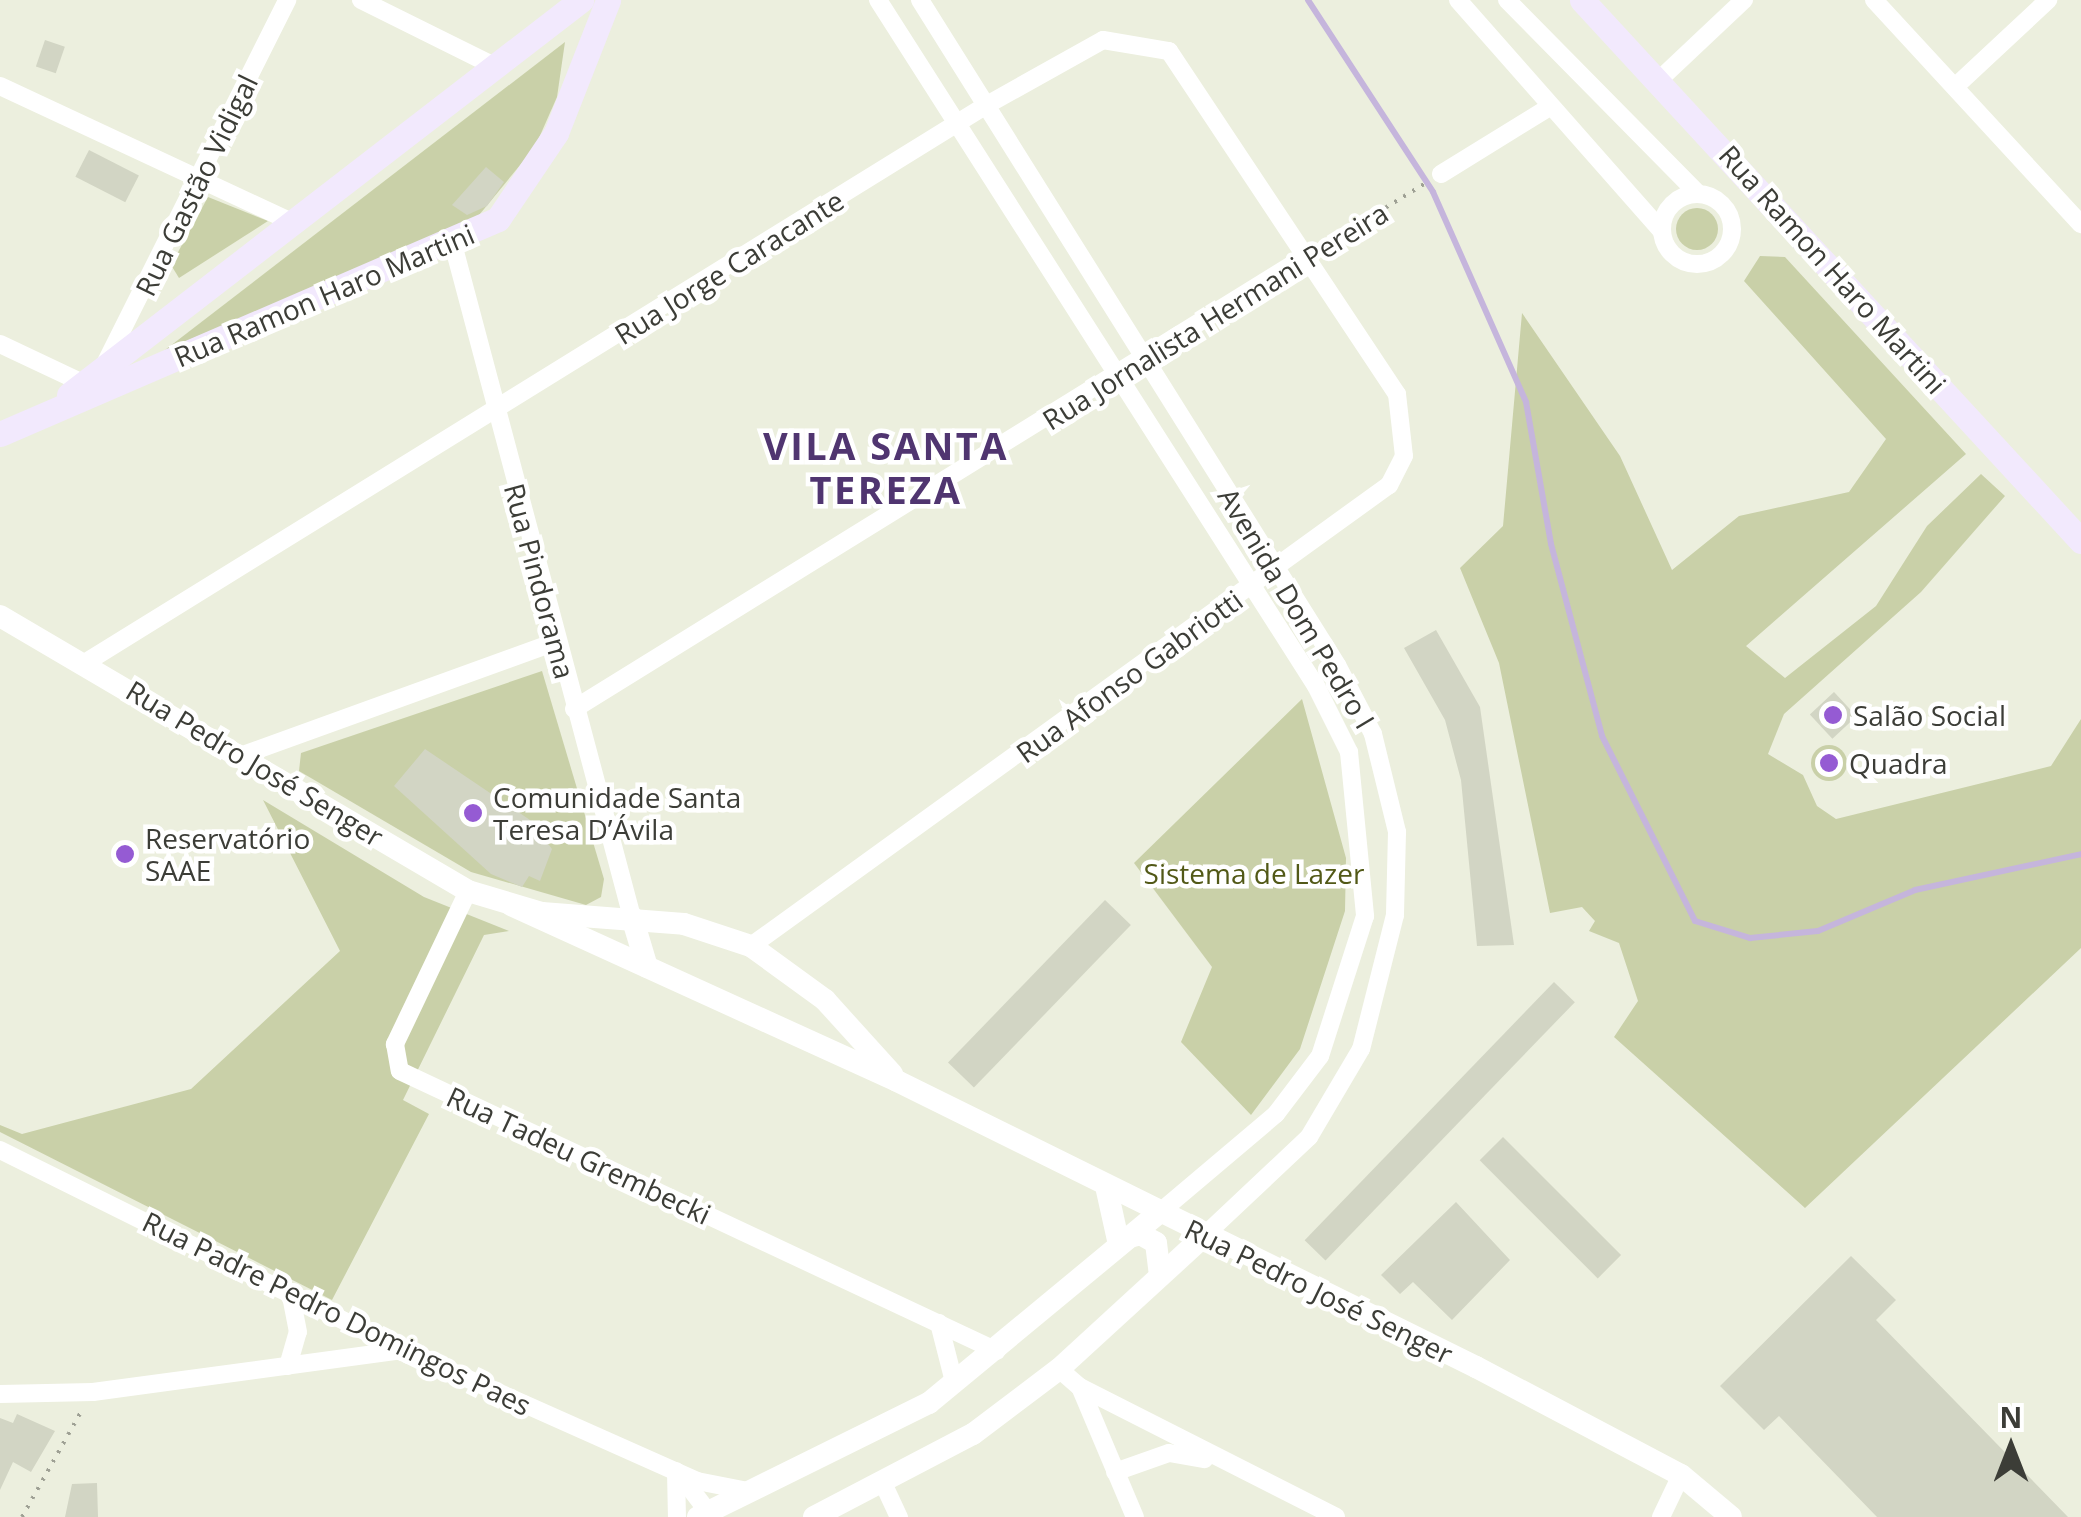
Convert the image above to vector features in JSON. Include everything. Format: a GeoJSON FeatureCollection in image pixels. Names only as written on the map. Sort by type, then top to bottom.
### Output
{"type":"FeatureCollection","features":[{"type":"Feature","properties":{"kind":"main road","name":"Rua Ramon Haro Martini"},"geometry":{"type":"LineString","coordinates":[[32,420],[296,224],[492,65],[581,0]]}},
{"type":"Feature","properties":{"kind":"main road","name":"Rua Ramon Haro Martini"},"geometry":{"type":"LineString","coordinates":[[0,434],[453,244],[516,202],[556,133],[608,0]]}},
{"type":"Feature","properties":{"kind":"main road","name":"Rua Ramon Haro Martini"},"geometry":{"type":"LineString","coordinates":[[1582,0],[2081,541]]}},
{"type":"Feature","properties":{"kind":"main road"},"geometry":{"type":"LineString","coordinates":[[546,26],[566,26],[583,58]]}},
{"type":"Feature","properties":{"kind":"street","name":"Rua Gastão Vidigal"},"geometry":{"type":"LineString","coordinates":[[93,376],[199,180],[287,0]]}},
{"type":"Feature","properties":{"kind":"street"},"geometry":{"type":"LineString","coordinates":[[360,0],[492,65]]}},
{"type":"Feature","properties":{"kind":"street","name":"Avenida Dom Pedro I"},"geometry":{"type":"LineString","coordinates":[[878,0],[1252,588],[1349,752],[1366,916],[1320,1056],[1276,1114],[1159,1212]]}},
{"type":"Feature","properties":{"kind":"street","name":"Avenida Dom Pedro I"},"geometry":{"type":"LineString","coordinates":[[920,0],[1277,568],[1374,734],[1397,832],[1395,915],[1370,1026],[1336,1098],[1308,1137],[1205,1235]]}},
{"type":"Feature","properties":{"kind":"street"},"geometry":{"type":"LineString","coordinates":[[1458,0],[1548,108],[1661,230],[1669,251],[1688,264],[1721,255],[1732,235],[1728,211],[1698,194],[1507,0]]}},
{"type":"Feature","properties":{"kind":"street"},"geometry":{"type":"LineString","coordinates":[[1659,80],[1744,0]]}},
{"type":"Feature","properties":{"kind":"street"},"geometry":{"type":"LineString","coordinates":[[1874,0],[1958,85],[2081,224]]}},
{"type":"Feature","properties":{"kind":"street"},"geometry":{"type":"LineString","coordinates":[[1958,85],[2048,0]]}},
{"type":"Feature","properties":{"kind":"street","name":"Rua Jorge Caracante"},"geometry":{"type":"LineString","coordinates":[[88,662],[497,414],[985,106],[1103,40],[1169,51],[1306,256]]}},
{"type":"Feature","properties":{"kind":"street"},"geometry":{"type":"LineString","coordinates":[[0,86],[296,224]]}},
{"type":"Feature","properties":{"kind":"street"},"geometry":{"type":"LineString","coordinates":[[1440,174],[1548,108]]}},
{"type":"Feature","properties":{"kind":"street"},"geometry":{"type":"LineString","coordinates":[[1661,230],[1676,200],[1698,194]]}},
{"type":"Feature","properties":{"kind":"street","name":"Rua Pindorama"},"geometry":{"type":"LineString","coordinates":[[453,244],[555,642],[632,917]]}},
{"type":"Feature","properties":{"kind":"street","name":"Rua Jornalista Hermani Pereira"},"geometry":{"type":"LineString","coordinates":[[574,709],[1119,379],[1306,256]]}},
{"type":"Feature","properties":{"kind":"street","name":"Rua Afonso Gabriotti"},"geometry":{"type":"LineString","coordinates":[[752,946],[1252,588],[1389,485],[1404,456],[1397,394],[1306,256]]}},
{"type":"Feature","properties":{"kind":"street"},"geometry":{"type":"LineString","coordinates":[[0,344],[93,376]]}},
{"type":"Feature","properties":{"kind":"street","name":"Rua Pedro José Senger"},"geometry":{"type":"LineString","coordinates":[[0,616],[88,662],[468,892],[512,905],[645,959],[897,1081],[1680,1475],[1732,1517]]}},
{"type":"Feature","properties":{"kind":"street"},"geometry":{"type":"LineString","coordinates":[[244,755],[555,642]]}},
{"type":"Feature","properties":{"kind":"street","name":"Rua Tadeu Grembecki"},"geometry":{"type":"LineString","coordinates":[[468,892],[395,1044],[400,1071],[997,1351]]}},
{"type":"Feature","properties":{"kind":"street","name":"Rua Pedro José Senger"},"geometry":{"type":"LineString","coordinates":[[512,905],[665,920],[752,946],[825,1000],[897,1081]]}},
{"type":"Feature","properties":{"kind":"street"},"geometry":{"type":"LineString","coordinates":[[632,917],[645,959]]}},
{"type":"Feature","properties":{"kind":"street"},"geometry":{"type":"LineString","coordinates":[[645,959],[665,920]]}},
{"type":"Feature","properties":{"kind":"street"},"geometry":{"type":"LineString","coordinates":[[792,1033],[816,1030],[825,1000]]}},
{"type":"Feature","properties":{"kind":"street","name":"Rua Padre Pedro Domingos Paes"},"geometry":{"type":"LineString","coordinates":[[0,1150],[404,1350],[676,1471],[756,1492]]}},
{"type":"Feature","properties":{"kind":"street"},"geometry":{"type":"LineString","coordinates":[[1106,1186],[1118,1240]]}},
{"type":"Feature","properties":{"kind":"street"},"geometry":{"type":"LineString","coordinates":[[706,1515],[756,1492],[954,1382],[997,1351],[1118,1240],[1159,1212]]}},
{"type":"Feature","properties":{"kind":"street"},"geometry":{"type":"LineString","coordinates":[[1118,1240],[1140,1234],[1156,1242],[1160,1274]]}},
{"type":"Feature","properties":{"kind":"street"},"geometry":{"type":"LineString","coordinates":[[814,1517],[973,1434],[1059,1370],[1205,1235]]}},
{"type":"Feature","properties":{"kind":"street"},"geometry":{"type":"LineString","coordinates":[[288,1366],[298,1332],[291,1295]]}},
{"type":"Feature","properties":{"kind":"street"},"geometry":{"type":"LineString","coordinates":[[938,1322],[954,1382]]}},
{"type":"Feature","properties":{"kind":"street"},"geometry":{"type":"LineString","coordinates":[[0,1394],[93,1392],[404,1350]]}},
{"type":"Feature","properties":{"kind":"street"},"geometry":{"type":"LineString","coordinates":[[1059,1370],[1080,1388],[1336,1517]]}},
{"type":"Feature","properties":{"kind":"street"},"geometry":{"type":"LineString","coordinates":[[1080,1388],[1135,1517]]}},
{"type":"Feature","properties":{"kind":"street"},"geometry":{"type":"LineString","coordinates":[[1115,1472],[1168,1453],[1242,1471]]}},
{"type":"Feature","properties":{"kind":"street"},"geometry":{"type":"LineString","coordinates":[[676,1471],[677,1517]]}},
{"type":"Feature","properties":{"kind":"street","name":"Rua Padre Pedro Domingos Paes"},"geometry":{"type":"LineString","coordinates":[[676,1471],[706,1515]]}},
{"type":"Feature","properties":{"kind":"street"},"geometry":{"type":"LineString","coordinates":[[1662,1517],[1680,1475]]}},
{"type":"Feature","properties":{"kind":"street"},"geometry":{"type":"LineString","coordinates":[[884,1483],[899,1517]]}},
{"type":"Feature","properties":{"kind":"path","name":"Rua Jornalista Hermani Pereira"},"geometry":{"type":"LineString","coordinates":[[1306,256],[1440,174]]}},
{"type":"Feature","properties":{"kind":"path"},"geometry":{"type":"LineString","coordinates":[[22,1517],[93,1392]]}},
{"type":"Feature","properties":{"kind":"green space"},"geometry":{"type":"Polygon","coordinates":[[[565,42],[557,97],[535,147],[475,220],[165,350],[565,42]]]}},
{"type":"Feature","properties":{"kind":"green space"},"geometry":{"type":"Polygon","coordinates":[[[208,197],[268,221],[179,278],[171,265],[208,197]]]}},
{"type":"Feature","properties":{"kind":"green space"},"geometry":{"type":"Polygon","coordinates":[[[1697,208],[1712,214],[1718,229],[1712,244],[1697,250],[1682,244],[1676,229],[1682,214],[1697,208]]]}},
{"type":"Feature","properties":{"kind":"green space"},"geometry":{"type":"Polygon","coordinates":[[[1760,256],[1785,257],[1966,454],[1746,646],[1785,678],[1876,606],[1927,526],[1981,474],[2005,496],[1921,592],[1784,714],[1768,754],[1803,775],[1817,806],[1836,819],[2051,766],[2081,719],[2081,948],[1805,1208],[1614,1037],[1638,1001],[1619,943],[1589,931],[1595,921],[1582,907],[1550,913],[1499,663],[1460,568],[1503,526],[1522,313],[1620,456],[1672,570],[1739,516],[1849,492],[1886,439],[1744,281],[1760,256]]]}},
{"type":"Feature","properties":{"kind":"green space"},"geometry":{"type":"Polygon","coordinates":[[[542,671],[604,879],[601,897],[586,905],[471,872],[299,771],[301,753],[542,671]]]}},
{"type":"Feature","properties":{"kind":"green space","name":"Sistema de Lazer"},"geometry":{"type":"Polygon","coordinates":[[[1302,699],[1346,858],[1345,911],[1300,1049],[1251,1115],[1181,1042],[1212,967],[1134,863],[1302,699]]]}},
{"type":"Feature","properties":{"kind":"green space","name":"Quadra"},"geometry":{"type":"Polygon","coordinates":[[[1829,745],[1842,750],[1847,763],[1842,776],[1829,781],[1816,776],[1811,763],[1816,750],[1829,745]]]}},
{"type":"Feature","properties":{"kind":"green space"},"geometry":{"type":"Polygon","coordinates":[[[263,800],[424,897],[509,931],[484,935],[403,1100],[429,1114],[332,1300],[0,1132],[0,1125],[22,1134],[191,1089],[340,951],[263,800]]]}},
{"type":"Feature","properties":{"kind":"building"},"geometry":{"type":"Polygon","coordinates":[[[45,40],[65,47],[56,73],[36,66],[45,40]]]}},
{"type":"Feature","properties":{"kind":"building"},"geometry":{"type":"Polygon","coordinates":[[[89,150],[139,175],[125,202],[75,177],[89,150]]]}},
{"type":"Feature","properties":{"kind":"building"},"geometry":{"type":"Polygon","coordinates":[[[486,167],[504,182],[487,206],[467,215],[452,205],[486,167]]]}},
{"type":"Feature","properties":{"kind":"building"},"geometry":{"type":"Polygon","coordinates":[[[1436,630],[1480,707],[1514,945],[1477,946],[1461,780],[1445,720],[1404,648],[1436,630]]]}},
{"type":"Feature","properties":{"kind":"building","name":"Salão Social"},"geometry":{"type":"Polygon","coordinates":[[[1834,692],[1857,716],[1832,739],[1810,715],[1834,692]]]}},
{"type":"Feature","properties":{"kind":"building","name":"Comunidade Santa Teresa D’Ávila"},"geometry":{"type":"Polygon","coordinates":[[[425,749],[530,820],[552,849],[540,881],[529,876],[522,887],[491,874],[394,786],[425,749]]]}},
{"type":"Feature","properties":{"kind":"building"},"geometry":{"type":"Polygon","coordinates":[[[1105,900],[1131,925],[974,1088],[948,1063],[1105,900]]]}},
{"type":"Feature","properties":{"kind":"building"},"geometry":{"type":"Polygon","coordinates":[[[1554,982],[1575,1002],[1325,1260],[1305,1240],[1554,982]]]}},
{"type":"Feature","properties":{"kind":"building"},"geometry":{"type":"Polygon","coordinates":[[[1503,1137],[1621,1255],[1598,1278],[1480,1160],[1503,1137]]]}},
{"type":"Feature","properties":{"kind":"building"},"geometry":{"type":"Polygon","coordinates":[[[1456,1202],[1510,1260],[1452,1320],[1413,1282],[1400,1294],[1381,1275],[1456,1202]]]}},
{"type":"Feature","properties":{"kind":"building"},"geometry":{"type":"Polygon","coordinates":[[[1851,1256],[1896,1300],[1876,1320],[2068,1517],[1877,1517],[1779,1416],[1764,1430],[1720,1386],[1851,1256]]]}},
{"type":"Feature","properties":{"kind":"building"},"geometry":{"type":"Polygon","coordinates":[[[17,1414],[55,1431],[31,1472],[13,1462],[0,1490],[0,1418],[13,1423],[17,1414]]]}},
{"type":"Feature","properties":{"kind":"building"},"geometry":{"type":"Polygon","coordinates":[[[97,1483],[98,1517],[65,1517],[72,1484],[97,1483]]]}},
{"type":"Feature","properties":{"kind":"waterway"},"geometry":{"type":"LineString","coordinates":[[1308,0],[1433,192],[1526,402],[1551,544],[1602,736],[1695,921],[1750,938],[1818,931],[1915,890],[2081,854]]}},
{"type":"Feature","properties":{"kind":"place","name":"Salão Social"},"geometry":{"type":"Point","coordinates":[1833,715]}},
{"type":"Feature","properties":{"kind":"place","name":"Quadra"},"geometry":{"type":"Point","coordinates":[1829,763]}},
{"type":"Feature","properties":{"kind":"place","name":"Comunidade Santa Teresa D’Ávila"},"geometry":{"type":"Point","coordinates":[473,813]}},
{"type":"Feature","properties":{"kind":"place","name":"Reservatório SAAE"},"geometry":{"type":"Point","coordinates":[125,854]}},
{"type":"Feature","properties":{"kind":"district","name":"VILA SANTA TEREZA"},"geometry":{"type":"Point","coordinates":[886,468]}}]}
